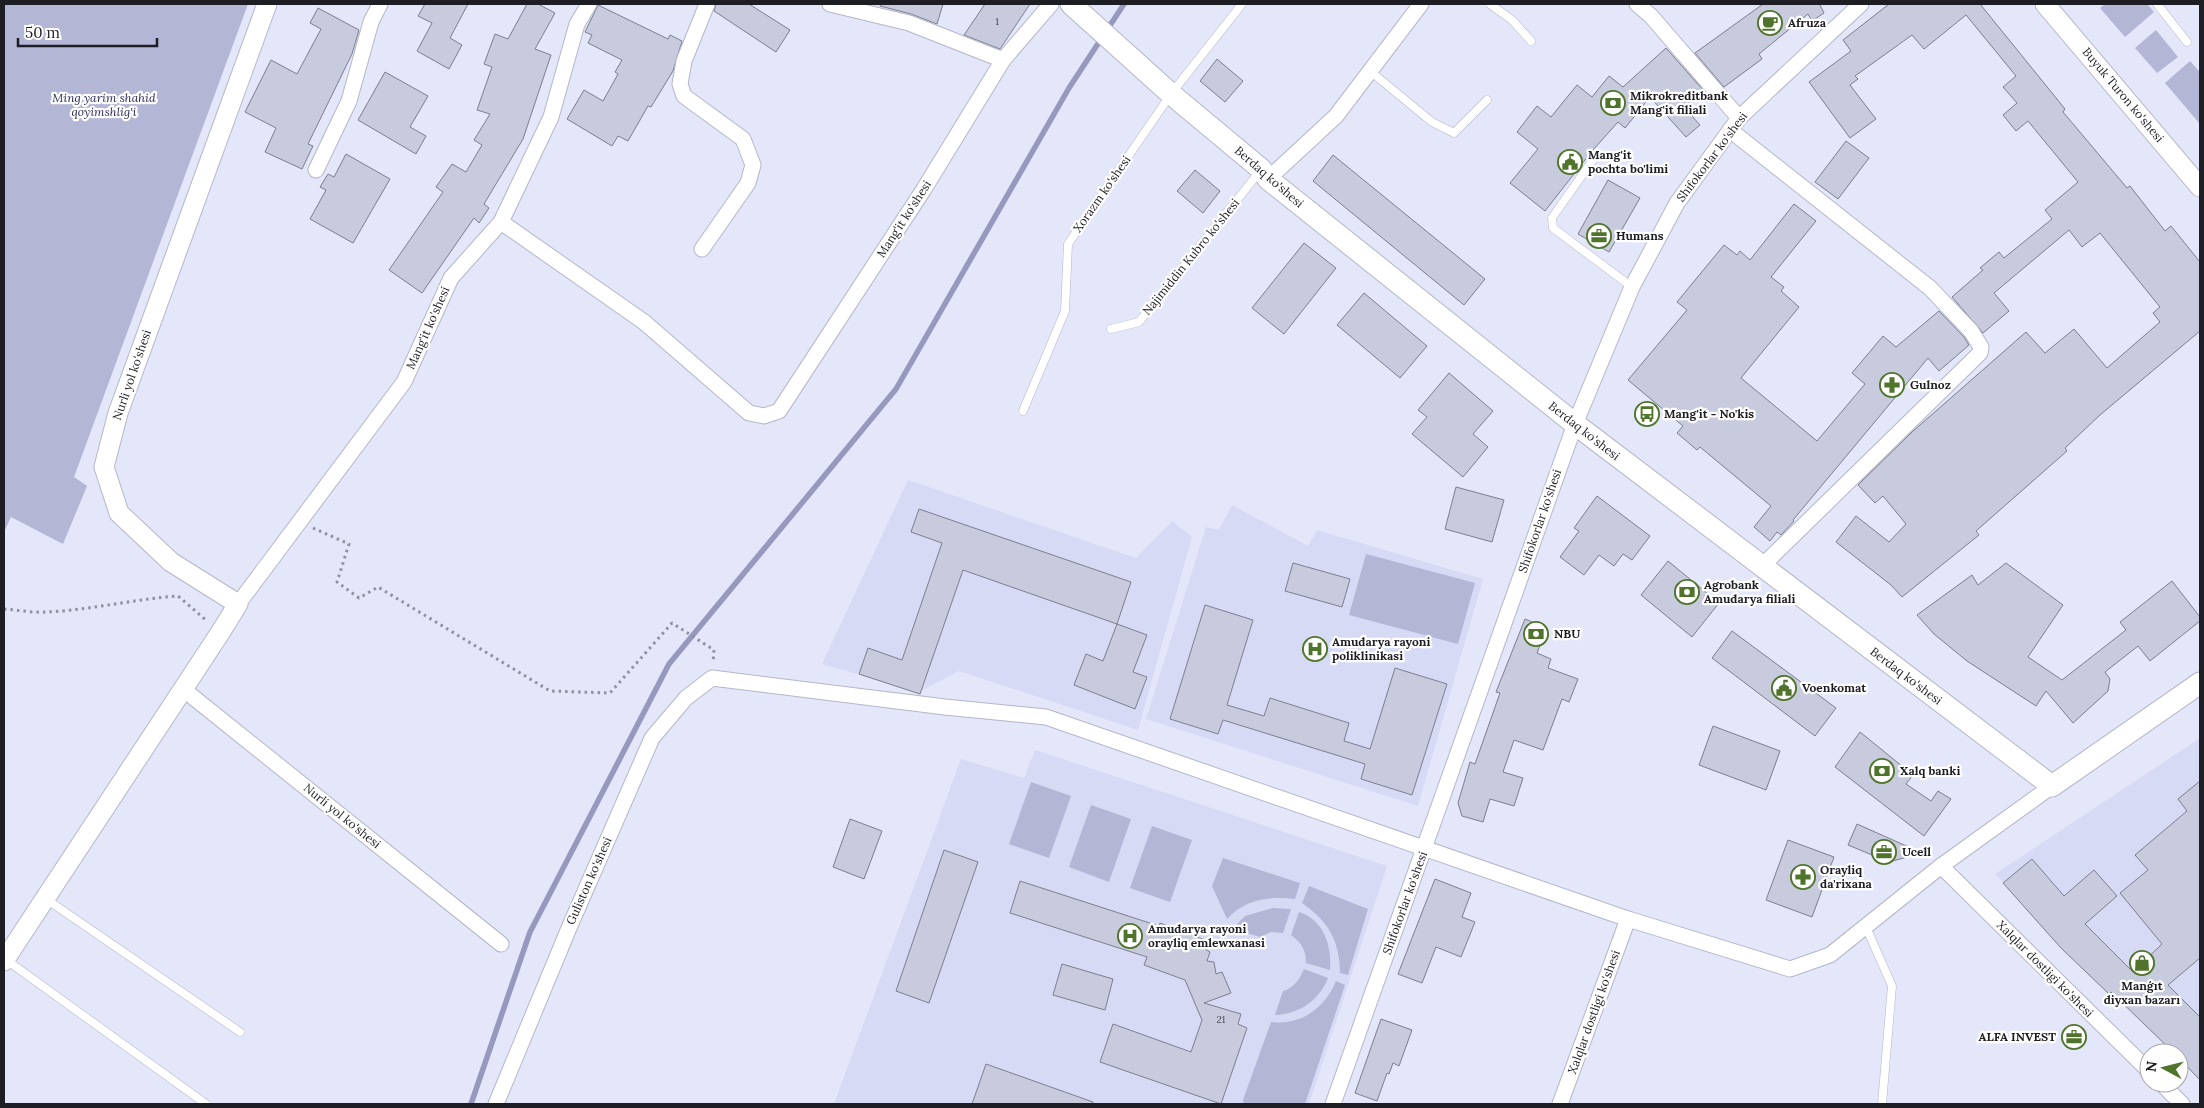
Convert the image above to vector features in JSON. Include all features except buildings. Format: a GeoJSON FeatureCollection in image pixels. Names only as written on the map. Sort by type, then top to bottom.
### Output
{"type":"FeatureCollection","features":[{"type":"Feature","properties":{"kind":"main road","name":"Berdaq ko'shesi"},"geometry":{"type":"LineString","coordinates":[[1071,4],[1171,94],[1265,174],[1574,424],[2052,786]]}},
{"type":"Feature","properties":{"kind":"main road"},"geometry":{"type":"LineString","coordinates":[[2052,786],[2200,683]]}},
{"type":"Feature","properties":{"kind":"street","name":"Nurli yol ko'shesi"},"geometry":{"type":"LineString","coordinates":[[238,604],[171,562],[119,513],[104,467],[118,413],[267,4]]}},
{"type":"Feature","properties":{"kind":"street"},"geometry":{"type":"LineString","coordinates":[[316,170],[349,101],[371,22],[380,4]]}},
{"type":"Feature","properties":{"kind":"street","name":"Mang'it ko'shesi"},"geometry":{"type":"LineString","coordinates":[[238,604],[404,382],[451,278],[501,222],[552,117],[577,24],[589,4]]}},
{"type":"Feature","properties":{"kind":"street"},"geometry":{"type":"LineString","coordinates":[[702,248],[748,183],[753,165],[743,139],[684,96],[680,84],[684,61],[706,4]]}},
{"type":"Feature","properties":{"kind":"street"},"geometry":{"type":"LineString","coordinates":[[830,4],[909,24],[1003,60]]}},
{"type":"Feature","properties":{"kind":"street","name":"Mang'it ko'shesi"},"geometry":{"type":"LineString","coordinates":[[501,222],[644,322],[749,413],[764,416],[779,411],[924,189],[1003,60],[1051,4]]}},
{"type":"Feature","properties":{"kind":"street","name":"Najimiddin Kubro ko'shesi"},"geometry":{"type":"LineString","coordinates":[[1265,174],[1336,116],[1422,4]]}},
{"type":"Feature","properties":{"kind":"street"},"geometry":{"type":"LineString","coordinates":[[1637,4],[1651,16],[1735,124],[1930,288],[1971,331],[1981,347],[1980,353],[1761,567]]}},
{"type":"Feature","properties":{"kind":"street","name":"Shifokorlar ko'shesi"},"geometry":{"type":"LineString","coordinates":[[1333,1104],[1574,424],[1632,288],[1677,203],[1735,124],[1861,4]]}},
{"type":"Feature","properties":{"kind":"street","name":"Buyuk Turon ko'shesi"},"geometry":{"type":"LineString","coordinates":[[2045,4],[2200,187]]}},
{"type":"Feature","properties":{"kind":"street"},"geometry":{"type":"LineString","coordinates":[[4,960],[238,604]]}},
{"type":"Feature","properties":{"kind":"street","name":"Guliston ko'shesi"},"geometry":{"type":"LineString","coordinates":[[496,1104],[569,928],[652,738],[686,698],[712,678],[945,707],[1046,717],[1425,847]]}},
{"type":"Feature","properties":{"kind":"street","name":"Nurli yol ko'shesi"},"geometry":{"type":"LineString","coordinates":[[183,689],[501,944]]}},
{"type":"Feature","properties":{"kind":"street"},"geometry":{"type":"LineString","coordinates":[[1425,847],[1628,919],[1790,969],[1830,956],[1941,866],[2052,786]]}},
{"type":"Feature","properties":{"kind":"street","name":"Xalqlar dostligi ko'shesi"},"geometry":{"type":"LineString","coordinates":[[1941,866],[2139,1061]]}},
{"type":"Feature","properties":{"kind":"street","name":"Xalqlar dostligi ko'shesi"},"geometry":{"type":"LineString","coordinates":[[1560,1104],[1628,919]]}},
{"type":"Feature","properties":{"kind":"street"},"geometry":{"type":"LineString","coordinates":[[2171,1093],[2182,1104]]}},
{"type":"Feature","properties":{"kind":"lane","name":"Xorazm ko'shesi"},"geometry":{"type":"LineString","coordinates":[[1023,411],[1065,311],[1068,244],[1171,94],[1242,4]]}},
{"type":"Feature","properties":{"kind":"lane"},"geometry":{"type":"LineString","coordinates":[[1490,4],[1512,20],[1531,41]]}},
{"type":"Feature","properties":{"kind":"lane"},"geometry":{"type":"LineString","coordinates":[[2157,4],[2187,42]]}},
{"type":"Feature","properties":{"kind":"lane"},"geometry":{"type":"LineString","coordinates":[[1370,71],[1432,122],[1454,133],[1487,100]]}},
{"type":"Feature","properties":{"kind":"lane"},"geometry":{"type":"LineString","coordinates":[[1598,154],[1552,218],[1554,228],[1632,288]]}},
{"type":"Feature","properties":{"kind":"lane","name":"Najimiddin Kubro ko'shesi"},"geometry":{"type":"LineString","coordinates":[[1111,329],[1139,322],[1265,174]]}},
{"type":"Feature","properties":{"kind":"lane"},"geometry":{"type":"LineString","coordinates":[[45,898],[240,1032]]}},
{"type":"Feature","properties":{"kind":"lane"},"geometry":{"type":"LineString","coordinates":[[1866,927],[1892,986],[1882,1104]]}},
{"type":"Feature","properties":{"kind":"lane"},"geometry":{"type":"LineString","coordinates":[[4,960],[206,1104]]}},
{"type":"Feature","properties":{"kind":"path"},"geometry":{"type":"LineString","coordinates":[[299,522],[349,544],[337,582],[360,598],[378,587],[550,691],[610,693],[672,623],[714,650]]}},
{"type":"Feature","properties":{"kind":"path"},"geometry":{"type":"LineString","coordinates":[[4,609],[44,613],[100,607],[148,598],[178,596],[220,633]]}},
{"type":"Feature","properties":{"kind":"shaded area"},"geometry":{"type":"Polygon","coordinates":[[[908,480],[1136,558],[1172,521],[1192,537],[1138,730],[959,671],[919,692],[822,664],[908,480]]]}},
{"type":"Feature","properties":{"kind":"shaded area","name":"Amudarya rayoni poliklinikasi"},"geometry":{"type":"Polygon","coordinates":[[[1232,505],[1308,546],[1317,530],[1483,579],[1418,806],[1146,719],[1206,527],[1219,530],[1232,505]]]}},
{"type":"Feature","properties":{"kind":"shaded area","name":"Manǵıt diyxan bazarı"},"geometry":{"type":"Polygon","coordinates":[[[2200,738],[2200,1080],[2189,1069],[2189,1043],[2164,1043],[1995,874],[2200,738]]]}},
{"type":"Feature","properties":{"kind":"shaded area","name":"Amudarya rayoni orayliq emlewxanasi"},"geometry":{"type":"Polygon","coordinates":[[[1035,750],[1387,866],[1309,1104],[834,1104],[961,759],[1024,778],[1035,750]]]}},
{"type":"Feature","properties":{"kind":"green space","name":"Ming yarim shahid qoyimshlig'i"},"geometry":{"type":"Polygon","coordinates":[[[4,4],[248,4],[74,477],[87,486],[63,544],[11,517],[4,532],[4,4]]]}},
{"type":"Feature","properties":{"kind":"green space"},"geometry":{"type":"Polygon","coordinates":[[[2105,4],[2147,4],[2154,12],[2125,37],[2100,8],[2105,4]]]}},
{"type":"Feature","properties":{"kind":"green space"},"geometry":{"type":"Polygon","coordinates":[[[2156,30],[2178,57],[2157,73],[2135,48],[2156,30]]]}},
{"type":"Feature","properties":{"kind":"green space"},"geometry":{"type":"Polygon","coordinates":[[[2190,61],[2200,72],[2200,124],[2165,83],[2190,61]]]}},
{"type":"Feature","properties":{"kind":"green space"},"geometry":{"type":"Polygon","coordinates":[[[1366,554],[1475,583],[1458,644],[1349,615],[1366,554]]]}},
{"type":"Feature","properties":{"kind":"green space"},"geometry":{"type":"Polygon","coordinates":[[[1031,782],[1071,796],[1049,858],[1009,844],[1031,782]]]}},
{"type":"Feature","properties":{"kind":"green space"},"geometry":{"type":"Polygon","coordinates":[[[1091,805],[1131,819],[1109,882],[1069,867],[1091,805]]]}},
{"type":"Feature","properties":{"kind":"green space"},"geometry":{"type":"Polygon","coordinates":[[[1152,826],[1192,840],[1170,902],[1130,888],[1152,826]]]}},
{"type":"Feature","properties":{"kind":"green space"},"geometry":{"type":"Polygon","coordinates":[[[1223,858],[1300,883],[1295,899],[1276,898],[1258,900],[1242,907],[1227,919],[1212,886],[1223,858]]]}},
{"type":"Feature","properties":{"kind":"green space"},"geometry":{"type":"Polygon","coordinates":[[[1309,886],[1368,909],[1348,975],[1340,973],[1338,951],[1331,933],[1319,917],[1302,903],[1309,886]]]}},
{"type":"Feature","properties":{"kind":"green space"},"geometry":{"type":"Polygon","coordinates":[[[1273,908],[1291,909],[1283,933],[1271,932],[1260,937],[1232,929],[1245,916],[1273,908]]]}},
{"type":"Feature","properties":{"kind":"green space"},"geometry":{"type":"Polygon","coordinates":[[[1299,912],[1315,921],[1325,935],[1330,952],[1330,970],[1306,963],[1303,947],[1291,935],[1299,912]]]}},
{"type":"Feature","properties":{"kind":"green space"},"geometry":{"type":"Polygon","coordinates":[[[1304,969],[1328,978],[1324,986],[1314,1000],[1307,1005],[1292,1012],[1275,1015],[1283,991],[1296,983],[1304,969]]]}},
{"type":"Feature","properties":{"kind":"green space"},"geometry":{"type":"Polygon","coordinates":[[[1336,981],[1345,985],[1305,1104],[1244,1104],[1243,1100],[1271,1022],[1292,1021],[1311,1013],[1319,1007],[1336,981]]]}},
{"type":"Feature","properties":{"kind":"waterway"},"geometry":{"type":"LineString","coordinates":[[471,1104],[530,932],[669,664],[896,389],[1069,88],[1124,4]]}},
{"type":"Feature","properties":{"kind":"place","name":"Afruza"},"geometry":{"type":"Point","coordinates":[1770,23]}},
{"type":"Feature","properties":{"kind":"place","name":"Mikrokreditbank Mang'it filiali"},"geometry":{"type":"Point","coordinates":[1613,103]}},
{"type":"Feature","properties":{"kind":"place","name":"Mang'it pochta bo'limi"},"geometry":{"type":"Point","coordinates":[1570,162]}},
{"type":"Feature","properties":{"kind":"place","name":"Humans"},"geometry":{"type":"Point","coordinates":[1599,236]}},
{"type":"Feature","properties":{"kind":"place","name":"Gulnoz"},"geometry":{"type":"Point","coordinates":[1892,385]}},
{"type":"Feature","properties":{"kind":"place","name":"Mang'it - No'kis"},"geometry":{"type":"Point","coordinates":[1647,414]}},
{"type":"Feature","properties":{"kind":"place","name":"Agrobank Amudarya filiali"},"geometry":{"type":"Point","coordinates":[1687,592]}},
{"type":"Feature","properties":{"kind":"place","name":"NBU"},"geometry":{"type":"Point","coordinates":[1536,634]}},
{"type":"Feature","properties":{"kind":"place","name":"Amudarya rayoni poliklinikasi"},"geometry":{"type":"Point","coordinates":[1315,649]}},
{"type":"Feature","properties":{"kind":"place","name":"Voenkomat"},"geometry":{"type":"Point","coordinates":[1784,688]}},
{"type":"Feature","properties":{"kind":"place","name":"Xalq banki"},"geometry":{"type":"Point","coordinates":[1882,771]}},
{"type":"Feature","properties":{"kind":"place","name":"Ucell"},"geometry":{"type":"Point","coordinates":[1884,852]}},
{"type":"Feature","properties":{"kind":"place","name":"Orayliq da'rixana"},"geometry":{"type":"Point","coordinates":[1803,877]}},
{"type":"Feature","properties":{"kind":"place","name":"Amudarya rayoni orayliq emlewxanasi"},"geometry":{"type":"Point","coordinates":[1130,936]}},
{"type":"Feature","properties":{"kind":"place","name":"Manǵıt diyxan bazarı"},"geometry":{"type":"Point","coordinates":[2142,963]}},
{"type":"Feature","properties":{"kind":"place","name":"ALFA INVEST"},"geometry":{"type":"Point","coordinates":[2074,1037]}}]}
